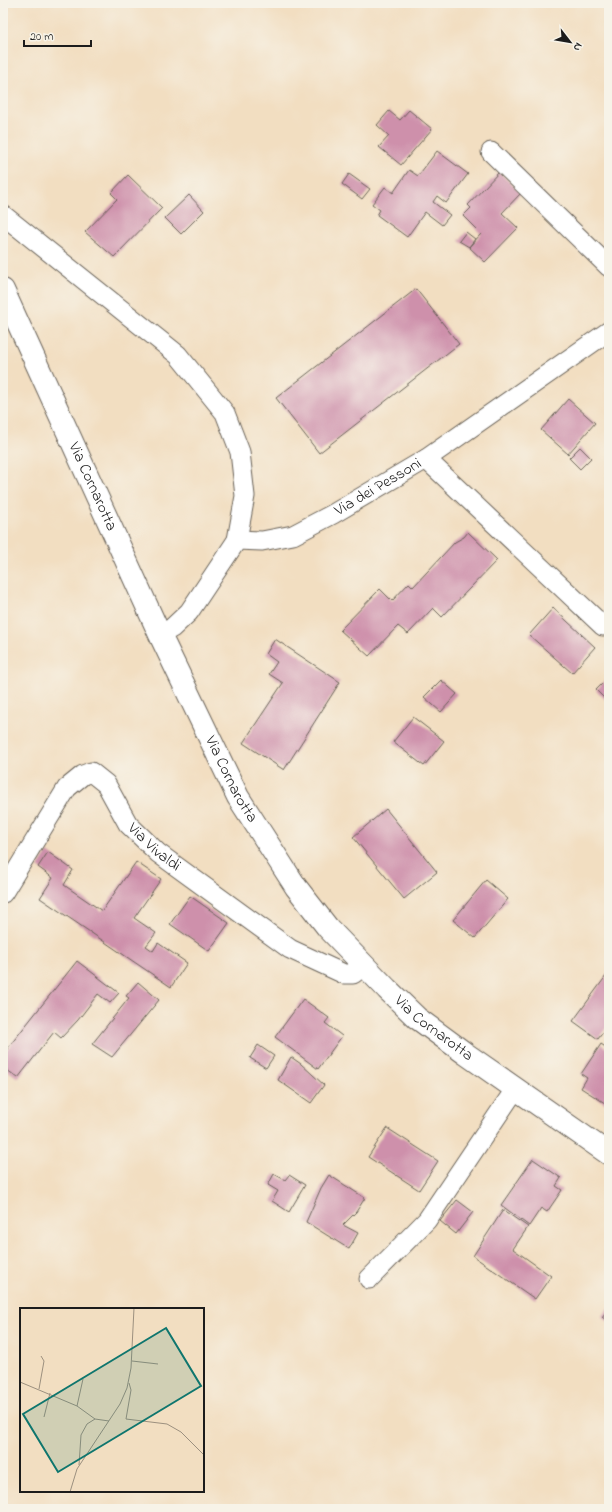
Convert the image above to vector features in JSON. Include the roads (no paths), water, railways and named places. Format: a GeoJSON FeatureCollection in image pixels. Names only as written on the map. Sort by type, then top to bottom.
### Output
{"type":"FeatureCollection","features":[{"type":"Feature","properties":{"kind":"main road","name":"Via Cornarotta"},"geometry":{"type":"LineString","coordinates":[[3,290],[160,635],[238,797],[296,887],[328,928],[417,1018],[609,1154]]}},
{"type":"Feature","properties":{"kind":"street"},"geometry":{"type":"LineString","coordinates":[[491,152],[609,267]]}},
{"type":"Feature","properties":{"kind":"street"},"geometry":{"type":"LineString","coordinates":[[3,215],[178,355],[225,413],[240,452],[245,496],[237,540],[189,612],[172,628],[160,635]]}},
{"type":"Feature","properties":{"kind":"street","name":"Via dei Pessoni"},"geometry":{"type":"LineString","coordinates":[[237,540],[262,541],[293,536],[333,514],[426,459],[609,331]]}},
{"type":"Feature","properties":{"kind":"street"},"geometry":{"type":"LineString","coordinates":[[426,459],[603,626]]}},
{"type":"Feature","properties":{"kind":"street","name":"Via Vivaldi"},"geometry":{"type":"LineString","coordinates":[[3,893],[67,788],[83,775],[91,772],[106,784],[128,824],[158,853],[290,949],[344,974],[353,974],[364,966]]}},
{"type":"Feature","properties":{"kind":"street"},"geometry":{"type":"LineString","coordinates":[[369,1279],[427,1220],[516,1088]]}}]}
